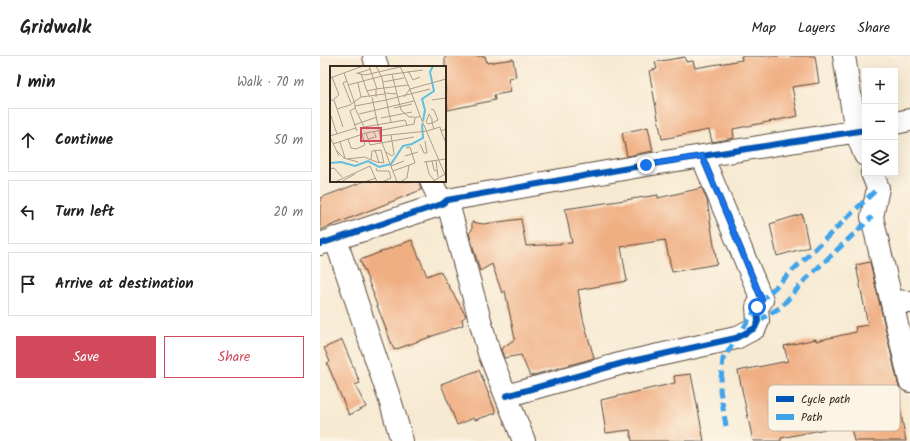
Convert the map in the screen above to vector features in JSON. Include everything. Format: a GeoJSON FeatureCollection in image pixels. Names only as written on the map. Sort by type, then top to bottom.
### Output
{"type":"FeatureCollection","features":[{"type":"Feature","properties":{"kind":"street"},"geometry":{"type":"LineString","coordinates":[[374,56],[377,66]]}},
{"type":"Feature","properties":{"kind":"street"},"geometry":{"type":"LineString","coordinates":[[402,441],[392,403],[328,241],[445,202],[702,156],[860,131],[844,56]]}},
{"type":"Feature","properties":{"kind":"street"},"geometry":{"type":"LineString","coordinates":[[898,122],[910,120]]}},
{"type":"Feature","properties":{"kind":"street"},"geometry":{"type":"LineString","coordinates":[[506,396],[623,363],[736,338],[755,328],[758,321],[757,307],[762,300],[702,156]]}},
{"type":"Feature","properties":{"kind":"street"},"geometry":{"type":"LineString","coordinates":[[873,176],[878,188],[872,217],[901,301],[910,380]]}},
{"type":"Feature","properties":{"kind":"street"},"geometry":{"type":"LineString","coordinates":[[432,182],[445,202],[489,353],[524,441]]}},
{"type":"Feature","properties":{"kind":"building"},"geometry":{"type":"Polygon","coordinates":[[[445,56],[485,56],[487,63],[513,59],[516,77],[508,78],[511,92],[494,95],[495,100],[448,110],[446,100],[445,56]]]}},
{"type":"Feature","properties":{"kind":"building"},"geometry":{"type":"Polygon","coordinates":[[[741,56],[815,56],[819,83],[792,87],[798,116],[733,129],[734,138],[712,142],[709,130],[662,139],[649,71],[657,69],[655,62],[685,57],[686,62],[693,61],[695,68],[742,60],[741,56]]]}},
{"type":"Feature","properties":{"kind":"building"},"geometry":{"type":"Polygon","coordinates":[[[648,127],[653,151],[627,156],[622,133],[648,127]]]}},
{"type":"Feature","properties":{"kind":"building"},"geometry":{"type":"Polygon","coordinates":[[[362,182],[419,182],[421,190],[320,230],[320,198],[362,182]]]}},
{"type":"Feature","properties":{"kind":"building"},"geometry":{"type":"Polygon","coordinates":[[[702,188],[707,201],[717,264],[672,272],[665,240],[621,247],[627,281],[578,290],[583,319],[594,358],[530,376],[521,355],[504,358],[501,349],[515,339],[505,291],[502,293],[492,264],[480,271],[469,233],[472,230],[472,222],[483,224],[521,219],[526,246],[572,243],[565,209],[658,195],[658,198],[702,188]]]}},
{"type":"Feature","properties":{"kind":"building"},"geometry":{"type":"Polygon","coordinates":[[[802,214],[809,247],[777,256],[770,224],[802,214]]]}},
{"type":"Feature","properties":{"kind":"building"},"geometry":{"type":"Polygon","coordinates":[[[412,240],[427,276],[440,271],[466,316],[462,319],[463,325],[394,350],[360,260],[412,240]]]}},
{"type":"Feature","properties":{"kind":"building"},"geometry":{"type":"Polygon","coordinates":[[[870,262],[898,385],[768,385],[768,431],[816,431],[781,438],[781,441],[753,441],[738,371],[788,361],[784,346],[856,332],[855,327],[868,325],[856,265],[870,262]]]}},
{"type":"Feature","properties":{"kind":"building"},"geometry":{"type":"Polygon","coordinates":[[[342,340],[360,383],[355,385],[366,407],[349,415],[327,363],[330,362],[324,348],[342,340]]]}},
{"type":"Feature","properties":{"kind":"building"},"geometry":{"type":"Polygon","coordinates":[[[479,370],[496,413],[475,420],[474,418],[457,425],[441,384],[479,370]]]}},
{"type":"Feature","properties":{"kind":"building"},"geometry":{"type":"Polygon","coordinates":[[[691,374],[704,441],[632,441],[630,430],[606,433],[601,400],[675,383],[674,376],[691,374]]]}},
{"type":"Feature","properties":{"kind":"building"},"geometry":{"type":"Polygon","coordinates":[[[900,409],[906,441],[854,441],[852,431],[900,431],[900,409]]]}},
{"type":"Feature","properties":{"kind":"marked path"},"geometry":{"type":"LineString","coordinates":[[726,426],[720,390],[723,359],[762,300],[878,188]]}},
{"type":"Feature","properties":{"kind":"marked path"},"geometry":{"type":"LineString","coordinates":[[758,321],[781,307],[806,279],[872,217]]}},
{"type":"Feature","properties":{"kind":"cycle path"},"geometry":{"type":"LineString","coordinates":[[320,244],[442,204],[447,200],[646,165],[862,130]]}},
{"type":"Feature","properties":{"kind":"cycle path"},"geometry":{"type":"LineString","coordinates":[[506,396],[623,363],[736,338],[755,328],[758,321],[757,307],[762,300],[702,156]]}},
{"type":"Feature","properties":{"kind":"route"},"geometry":{"type":"LineString","coordinates":[[646,165],[702,156],[762,300],[757,307]]}}]}
